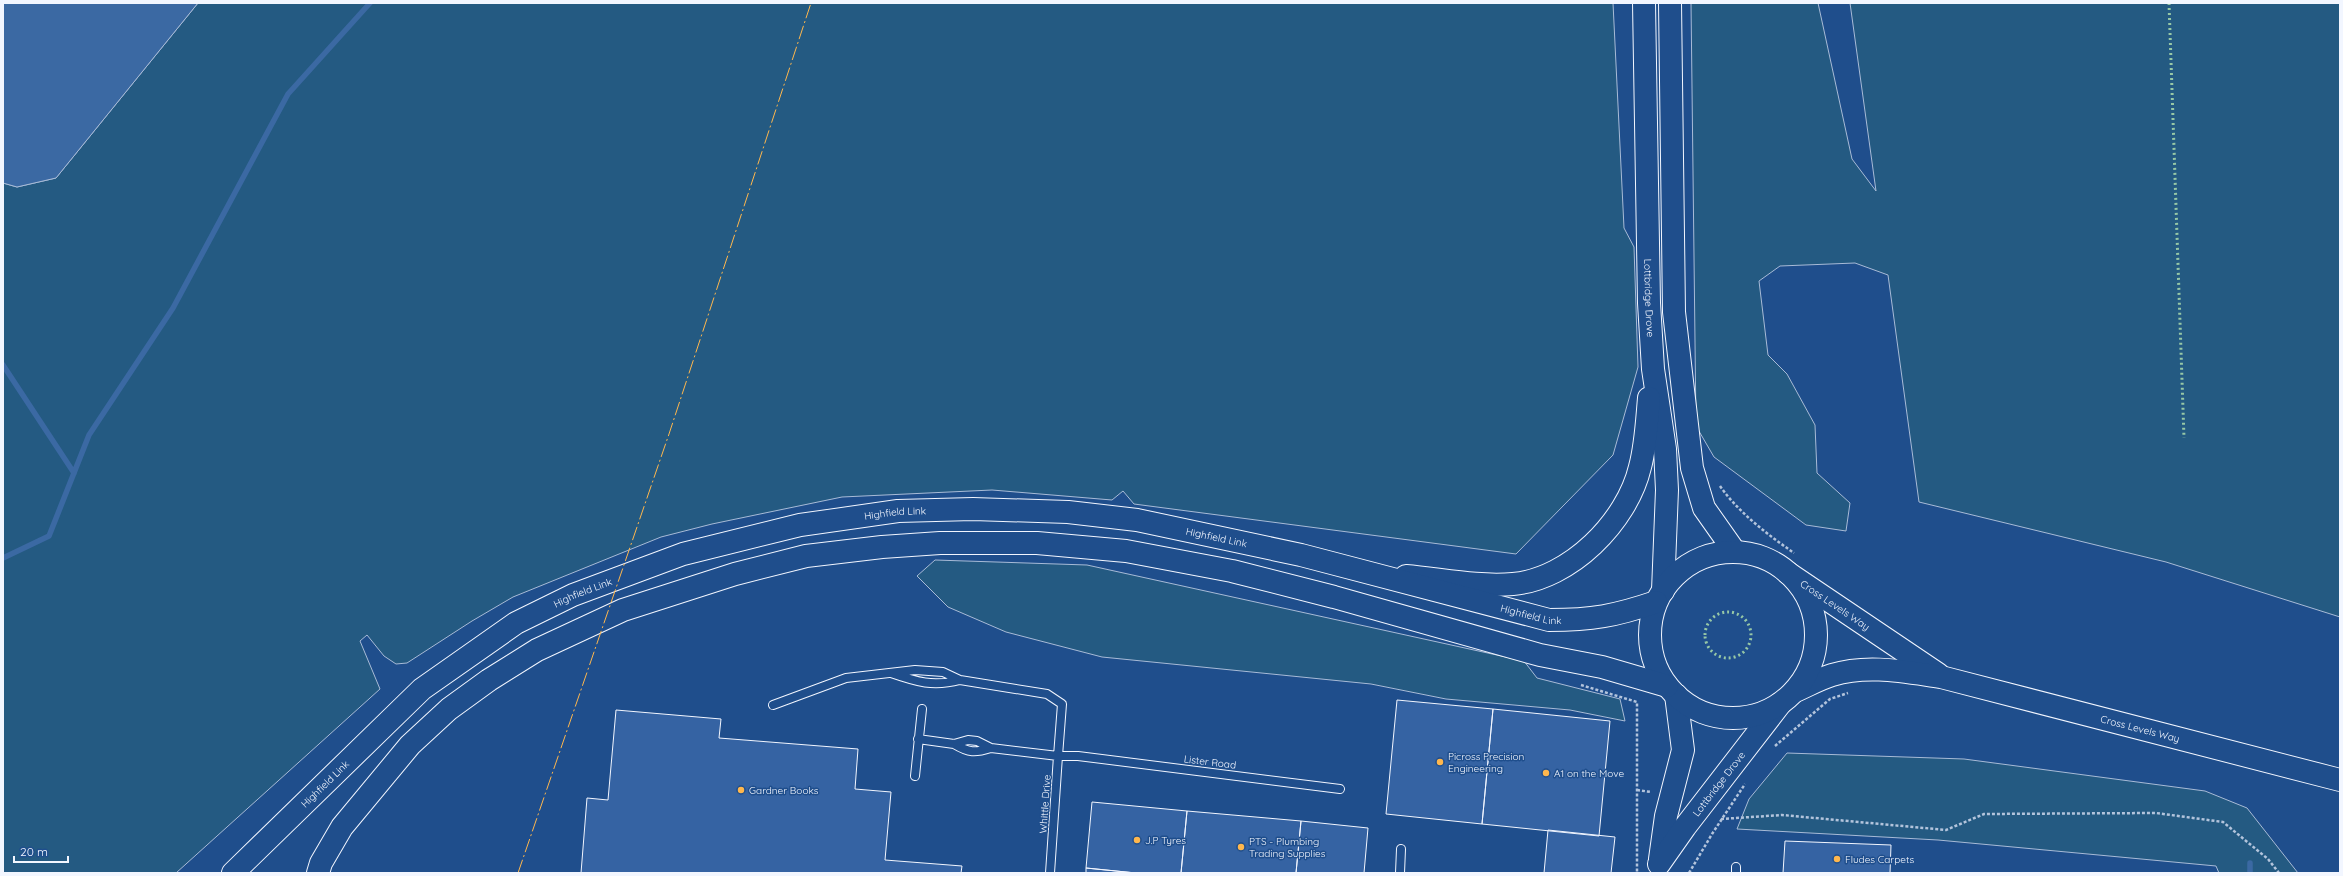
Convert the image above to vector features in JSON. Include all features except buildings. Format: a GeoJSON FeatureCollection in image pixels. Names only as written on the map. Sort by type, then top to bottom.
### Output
{"type":"FeatureCollection","features":[{"type":"Feature","properties":{"kind":"main road","name":"Lottbridge Drove"},"geometry":{"type":"LineString","coordinates":[[1644,3],[1648,295],[1653,369],[1665,449],[1667,490],[1659,597]]}},
{"type":"Feature","properties":{"kind":"main road"},"geometry":{"type":"LineString","coordinates":[[1670,3],[1674,312],[1692,468],[1704,508],[1735,552]]}},
{"type":"Feature","properties":{"kind":"main road"},"geometry":{"type":"LineString","coordinates":[[1374,574],[1481,585],[1514,584],[1547,575],[1582,555],[1607,530],[1626,501],[1640,468],[1653,369]]}},
{"type":"Feature","properties":{"kind":"main road","name":"Highfield Link"},"geometry":{"type":"LineString","coordinates":[[233,873],[422,689],[516,623],[580,592],[683,554],[738,539],[800,525],[898,511],[973,509],[1068,512],[1137,520],[1214,535],[1374,574],[1549,620],[1585,620],[1617,615],[1659,597]]}},
{"type":"Feature","properties":{"kind":"main road"},"geometry":{"type":"LineString","coordinates":[[318,873],[321,862],[342,827],[410,745],[449,709],[489,680],[537,650],[622,610],[735,574],[806,556],[882,547],[940,543],[1038,543],[1126,551],[1232,571],[1334,597],[1540,655],[1602,667],[1672,691]]}},
{"type":"Feature","properties":{"kind":"main road"},"geometry":{"type":"LineString","coordinates":[[1672,691],[1657,668],[1651,648],[1650,626],[1659,597],[1676,575],[1694,562],[1714,554],[1735,552],[1754,555],[1772,562],[1792,564]]}},
{"type":"Feature","properties":{"kind":"main road","name":"Lottbridge Drove"},"geometry":{"type":"LineString","coordinates":[[1658,868],[1685,827],[1808,673],[1815,652],[1816,631],[1812,609],[1792,564]]}},
{"type":"Feature","properties":{"kind":"main road","name":"Cross Levels Way"},"geometry":{"type":"LineString","coordinates":[[1792,564],[1941,677]]}},
{"type":"Feature","properties":{"kind":"main road","name":"Cross Levels Way"},"geometry":{"type":"LineString","coordinates":[[1672,691],[1694,709],[1715,717],[1745,717],[1760,714],[1831,675],[1865,669],[1892,670],[1941,677],[2340,780]]}},
{"type":"Feature","properties":{"kind":"main road","name":"Lottbridge Drove"},"geometry":{"type":"LineString","coordinates":[[1658,868],[1666,816],[1683,750],[1672,691]]}},
{"type":"Feature","properties":{"kind":"lane"},"geometry":{"type":"LineString","coordinates":[[773,705],[846,678],[888,672],[915,670],[943,672],[960,680]]}},
{"type":"Feature","properties":{"kind":"lane"},"geometry":{"type":"LineString","coordinates":[[888,672],[916,682],[934,684],[960,680]]}},
{"type":"Feature","properties":{"kind":"lane","name":"Whittle Drive"},"geometry":{"type":"LineString","coordinates":[[960,680],[1047,694],[1062,704],[1050,873]]}},
{"type":"Feature","properties":{"kind":"lane"},"geometry":{"type":"LineString","coordinates":[[915,776],[922,709]]}},
{"type":"Feature","properties":{"kind":"lane"},"geometry":{"type":"LineString","coordinates":[[918,740],[954,744],[968,740],[977,741],[991,748],[1058,756]]}},
{"type":"Feature","properties":{"kind":"lane"},"geometry":{"type":"LineString","coordinates":[[954,744],[968,752],[976,753],[991,748]]}},
{"type":"Feature","properties":{"kind":"lane","name":"Lister Road"},"geometry":{"type":"LineString","coordinates":[[1058,756],[1078,756],[1340,789]]}},
{"type":"Feature","properties":{"kind":"lane"},"geometry":{"type":"LineString","coordinates":[[1400,873],[1401,849]]}},
{"type":"Feature","properties":{"kind":"path"},"geometry":{"type":"LineString","coordinates":[[1718,483],[1731,502],[1770,536],[1792,564]]}},
{"type":"Feature","properties":{"kind":"path"},"geometry":{"type":"LineString","coordinates":[[1578,684],[1637,702],[1637,873]]}},
{"type":"Feature","properties":{"kind":"path"},"geometry":{"type":"LineString","coordinates":[[1773,747],[1830,699],[1856,691]]}},
{"type":"Feature","properties":{"kind":"path"},"geometry":{"type":"LineString","coordinates":[[1689,873],[1747,782]]}},
{"type":"Feature","properties":{"kind":"path"},"geometry":{"type":"LineString","coordinates":[[1722,819],[1782,816],[1946,830],[1984,814],[2156,813],[2223,822],[2268,859],[2279,873]]}},
{"type":"Feature","properties":{"kind":"shaded area"},"geometry":{"type":"Polygon","coordinates":[[[3,3],[198,3],[56,178],[17,187],[3,183],[3,3]]]}},
{"type":"Feature","properties":{"kind":"shaded area"},"geometry":{"type":"Polygon","coordinates":[[[198,3],[1613,3],[1624,228],[1634,247],[1638,367],[1613,455],[1516,554],[1134,504],[1123,491],[1112,500],[992,490],[842,497],[712,524],[661,537],[513,597],[472,621],[407,663],[396,664],[384,656],[367,635],[360,641],[380,689],[176,873],[3,873],[3,183],[17,187],[56,178],[198,3]]]}},
{"type":"Feature","properties":{"kind":"shaded area"},"geometry":{"type":"Polygon","coordinates":[[[1691,3],[1818,3],[1852,159],[1876,191],[1850,3],[2340,3],[2340,617],[2166,562],[1919,502],[1888,275],[1855,263],[1780,266],[1759,281],[1768,355],[1787,374],[1815,425],[1817,473],[1850,503],[1846,531],[1806,525],[1714,457],[1696,426],[1691,3]]]}},
{"type":"Feature","properties":{"kind":"shaded area"},"geometry":{"type":"Polygon","coordinates":[[[935,560],[1087,565],[1524,661],[1537,678],[1620,699],[1625,721],[1570,710],[1446,699],[1371,684],[1102,657],[1006,632],[948,607],[917,576],[935,560]]]}},
{"type":"Feature","properties":{"kind":"shaded area"},"geometry":{"type":"Polygon","coordinates":[[[1787,753],[1964,759],[2205,791],[2247,808],[2298,873],[2219,873],[2216,866],[1938,840],[1737,829],[1749,799],[1787,753]]]}},
{"type":"Feature","properties":{"kind":"waterway"},"geometry":{"type":"LineString","coordinates":[[3,558],[49,536],[89,435],[173,308],[288,94],[370,3]]}},
{"type":"Feature","properties":{"kind":"waterway"},"geometry":{"type":"LineString","coordinates":[[3,365],[74,473]]}},
{"type":"Feature","properties":{"kind":"waterway"},"geometry":{"type":"LineString","coordinates":[[2250,863],[2250,873]]}},
{"type":"Feature","properties":{"kind":"hedge"},"geometry":{"type":"LineString","coordinates":[[2169,3],[2184,438]]}},
{"type":"Feature","properties":{"kind":"hedge"},"geometry":{"type":"LineString","coordinates":[[1728,612],[1741,616],[1747,622],[1751,635],[1747,648],[1741,654],[1728,658],[1715,654],[1709,648],[1705,635],[1709,622],[1715,616],[1728,612]]}},
{"type":"Feature","properties":{"kind":"power"},"geometry":{"type":"LineString","coordinates":[[518,873],[669,434],[811,3]]}},
{"type":"Feature","properties":{"kind":"place","name":"Picross Precision Engineering"},"geometry":{"type":"Point","coordinates":[1440,762]}},
{"type":"Feature","properties":{"kind":"place","name":"A1 on the Move"},"geometry":{"type":"Point","coordinates":[1546,773]}},
{"type":"Feature","properties":{"kind":"place","name":"Gardner Books"},"geometry":{"type":"Point","coordinates":[741,790]}},
{"type":"Feature","properties":{"kind":"place","name":"J.P Tyres"},"geometry":{"type":"Point","coordinates":[1137,840]}},
{"type":"Feature","properties":{"kind":"place","name":"PTS - Plumbing Trading Supplies"},"geometry":{"type":"Point","coordinates":[1241,847]}},
{"type":"Feature","properties":{"kind":"place","name":"Fludes Carpets"},"geometry":{"type":"Point","coordinates":[1837,859]}}]}
